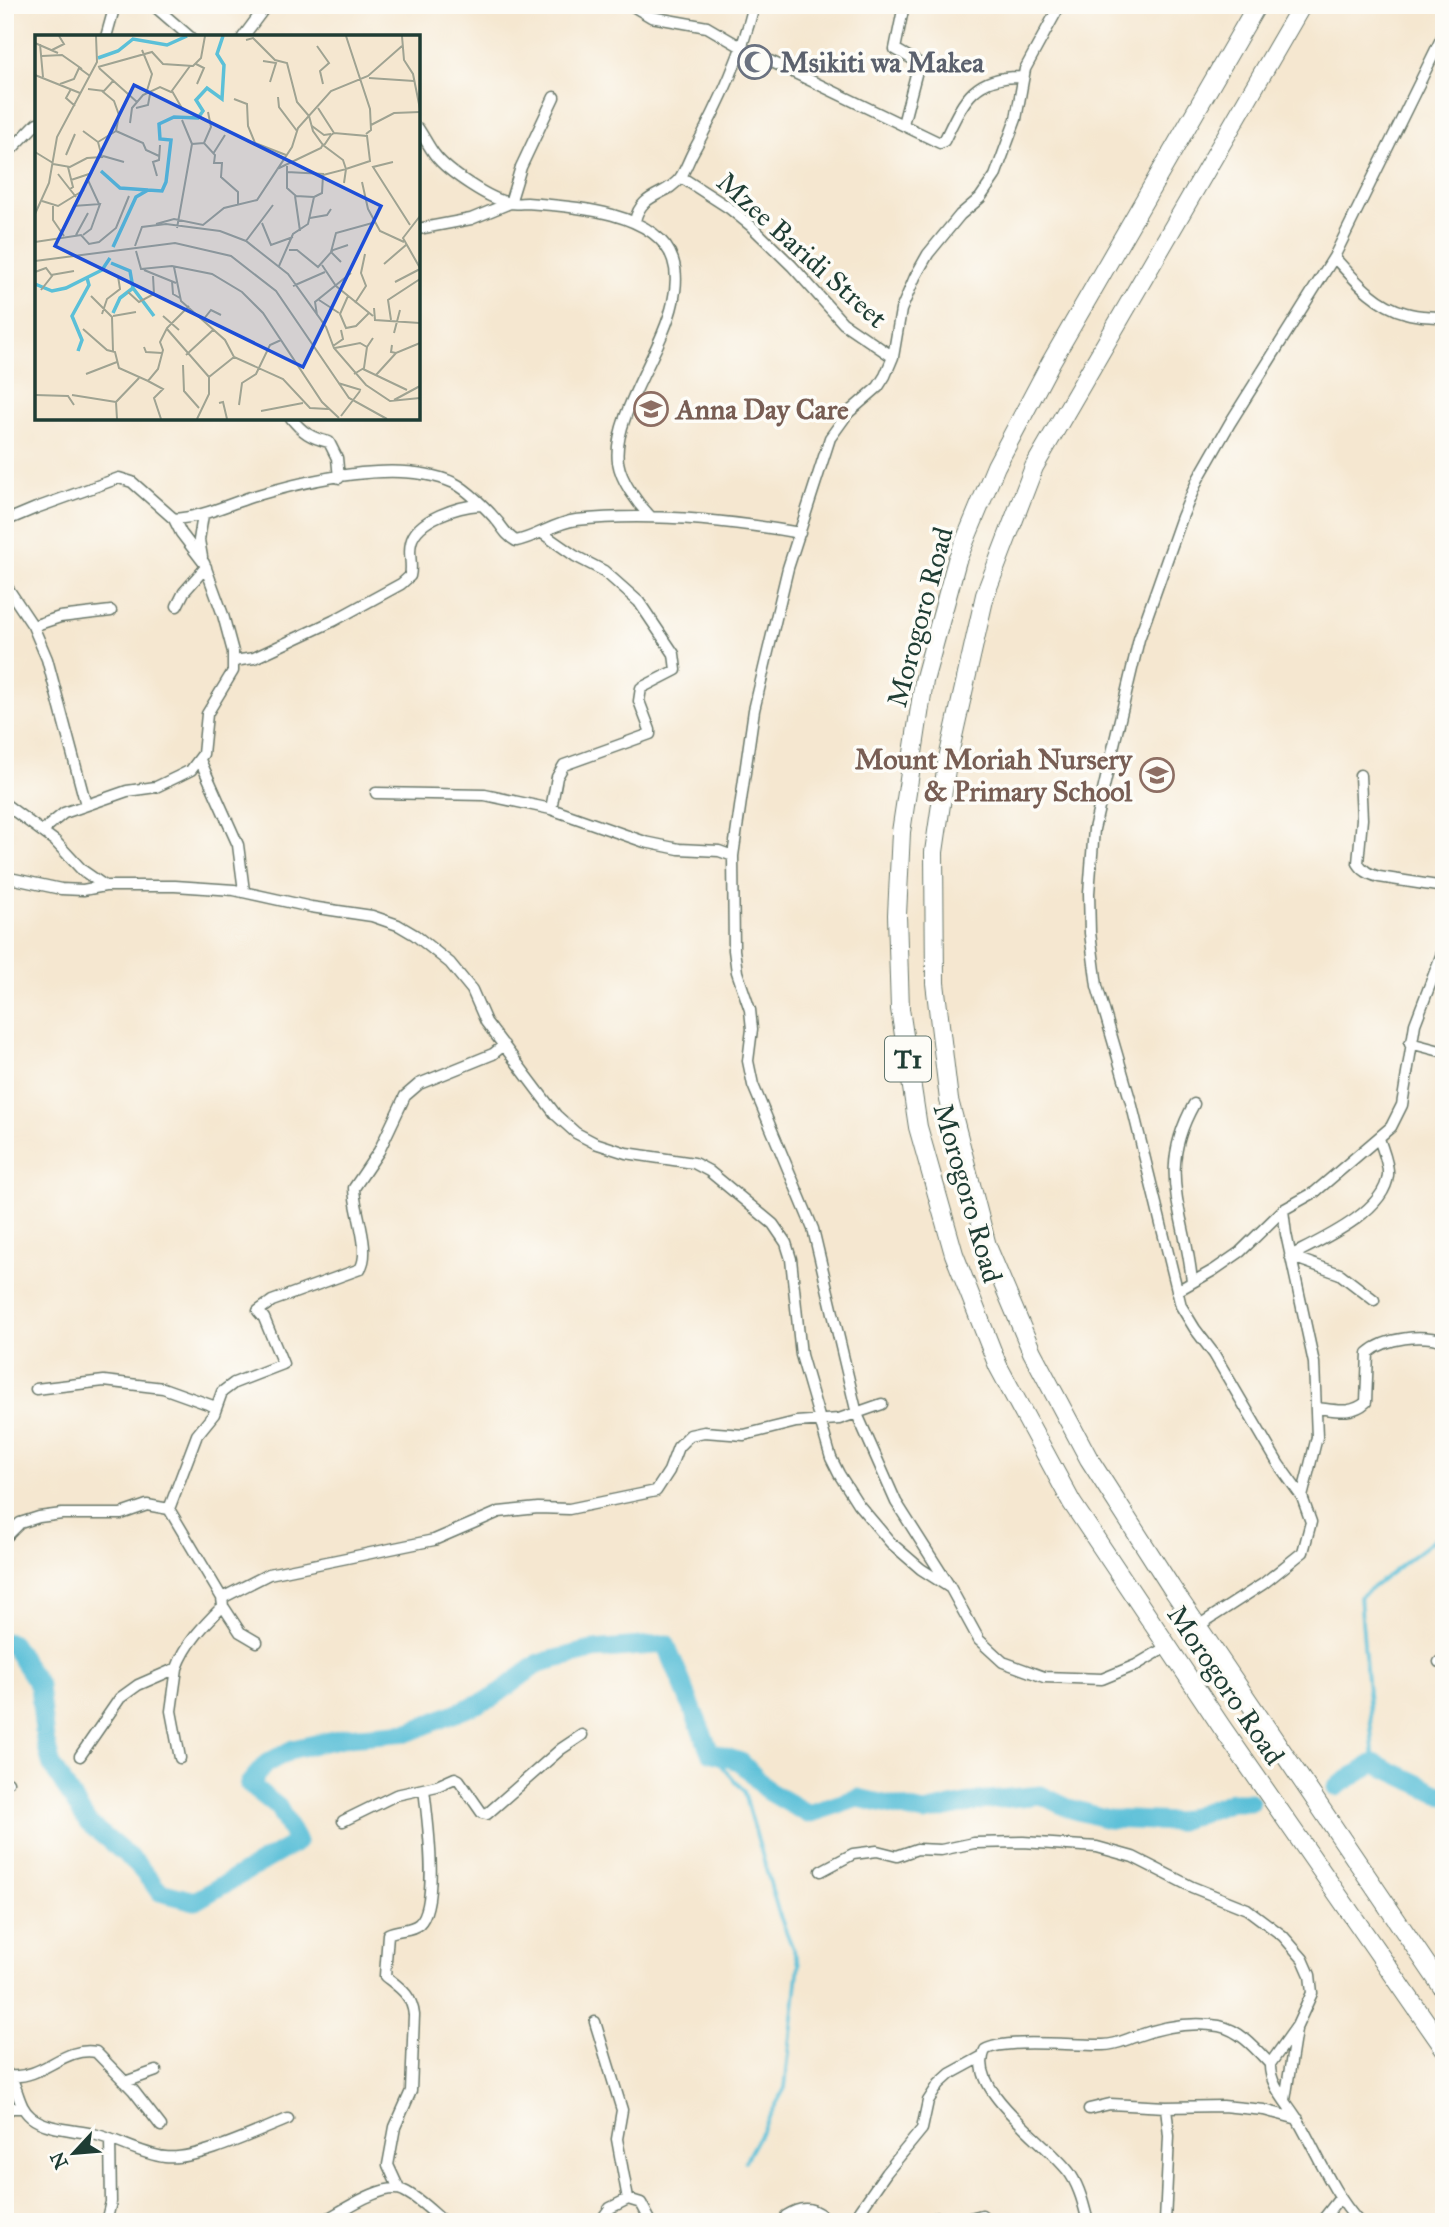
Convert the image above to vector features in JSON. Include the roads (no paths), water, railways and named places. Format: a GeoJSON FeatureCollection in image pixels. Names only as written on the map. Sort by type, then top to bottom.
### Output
{"type":"FeatureCollection","features":[{"type":"Feature","properties":{"kind":"highway","name":"Morogoro Road"},"geometry":{"type":"LineString","coordinates":[[1257,5],[1051,362],[996,466],[962,549],[924,681],[901,832],[897,901],[900,1009],[918,1127],[954,1254],[998,1366],[1072,1503],[1444,2048]]}},
{"type":"Feature","properties":{"kind":"highway","name":"Morogoro Road"},"geometry":{"type":"LineString","coordinates":[[1302,5],[1034,467],[985,596],[947,763],[934,852],[934,982],[949,1100],[987,1246],[1032,1352],[1089,1459],[1198,1626],[1444,1990]]}},
{"type":"Feature","properties":{"kind":"street"},"geometry":{"type":"LineString","coordinates":[[107,35],[115,5]]}},
{"type":"Feature","properties":{"kind":"street"},"geometry":{"type":"LineString","coordinates":[[153,5],[188,35]]}},
{"type":"Feature","properties":{"kind":"street"},"geometry":{"type":"LineString","coordinates":[[631,5],[651,17],[707,27],[743,48],[935,142],[942,142],[965,100],[975,89],[993,81],[1022,77]]}},
{"type":"Feature","properties":{"kind":"street"},"geometry":{"type":"LineString","coordinates":[[635,221],[640,207],[647,199],[681,177],[719,105],[743,48],[754,5]]}},
{"type":"Feature","properties":{"kind":"street"},"geometry":{"type":"LineString","coordinates":[[903,124],[919,63],[895,49],[904,5]]}},
{"type":"Feature","properties":{"kind":"street"},"geometry":{"type":"LineString","coordinates":[[1060,5],[1022,77],[1016,119],[995,176],[980,198],[953,223],[928,254],[901,310],[893,357],[886,376],[878,387],[848,413],[830,438],[788,568],[754,710],[733,856],[734,950],[737,972],[750,1010],[748,1061],[752,1085],[813,1229],[857,1414],[895,1502],[950,1587],[979,1640],[1003,1662],[1045,1677],[1102,1679],[1136,1665],[1168,1646]]}},
{"type":"Feature","properties":{"kind":"street"},"geometry":{"type":"LineString","coordinates":[[244,35],[266,6]]}},
{"type":"Feature","properties":{"kind":"street"},"geometry":{"type":"LineString","coordinates":[[1198,1626],[1264,1584],[1303,1552],[1311,1522],[1303,1497],[1279,1465],[1214,1354],[1186,1317],[1177,1291],[1132,1106],[1097,986],[1090,933],[1089,893],[1094,829],[1139,639],[1187,504],[1230,423],[1334,257],[1444,33]]}},
{"type":"Feature","properties":{"kind":"street"},"geometry":{"type":"LineString","coordinates":[[510,204],[522,167],[554,97]]}},
{"type":"Feature","properties":{"kind":"street"},"geometry":{"type":"LineString","coordinates":[[5,156],[35,125]]}},
{"type":"Feature","properties":{"kind":"street"},"geometry":{"type":"LineString","coordinates":[[420,131],[436,157],[448,168],[510,204],[570,207],[635,221],[662,241],[673,260],[675,273],[670,314],[620,432],[618,465],[638,503],[650,516]]}},
{"type":"Feature","properties":{"kind":"street","name":"Mzee Baridi Street"},"geometry":{"type":"LineString","coordinates":[[681,177],[729,208],[751,226],[792,266],[843,323],[893,357]]}},
{"type":"Feature","properties":{"kind":"street"},"geometry":{"type":"LineString","coordinates":[[420,229],[471,219],[510,204]]}},
{"type":"Feature","properties":{"kind":"street"},"geometry":{"type":"LineString","coordinates":[[1334,257],[1366,292],[1382,302],[1405,313],[1444,318]]}},
{"type":"Feature","properties":{"kind":"street"},"geometry":{"type":"LineString","coordinates":[[292,420],[302,432],[329,442],[337,458],[339,478]]}},
{"type":"Feature","properties":{"kind":"street"},"geometry":{"type":"LineString","coordinates":[[174,519],[203,516],[238,501],[289,485],[396,471],[425,473],[458,485],[498,522],[508,537],[516,541],[575,520],[650,516],[762,526],[800,533]]}},
{"type":"Feature","properties":{"kind":"street"},"geometry":{"type":"LineString","coordinates":[[5,522],[119,478],[132,482],[174,519],[205,565]]}},
{"type":"Feature","properties":{"kind":"street"},"geometry":{"type":"LineString","coordinates":[[234,661],[254,658],[274,649],[401,584],[411,572],[410,545],[420,528],[447,511],[480,505]]}},
{"type":"Feature","properties":{"kind":"street"},"geometry":{"type":"LineString","coordinates":[[42,831],[60,815],[127,791],[156,787],[191,770],[200,760],[208,714],[233,671],[234,661],[228,631],[199,540],[203,516]]}},
{"type":"Feature","properties":{"kind":"street"},"geometry":{"type":"LineString","coordinates":[[542,533],[575,556],[604,571],[627,590],[652,620],[674,654],[677,665],[671,674],[641,688],[639,701],[650,734],[564,765],[556,777],[551,809]]}},
{"type":"Feature","properties":{"kind":"street"},"geometry":{"type":"LineString","coordinates":[[177,606],[192,580],[205,565]]}},
{"type":"Feature","properties":{"kind":"street"},"geometry":{"type":"LineString","coordinates":[[5,584],[33,626],[47,659],[86,805]]}},
{"type":"Feature","properties":{"kind":"street"},"geometry":{"type":"LineString","coordinates":[[33,626],[60,617],[111,611]]}},
{"type":"Feature","properties":{"kind":"street"},"geometry":{"type":"LineString","coordinates":[[200,760],[238,845],[244,891]]}},
{"type":"Feature","properties":{"kind":"street"},"geometry":{"type":"LineString","coordinates":[[1360,775],[1362,819],[1358,863],[1361,868],[1378,877],[1444,887]]}},
{"type":"Feature","properties":{"kind":"street"},"geometry":{"type":"LineString","coordinates":[[376,793],[485,796],[551,809],[645,842],[679,849],[719,851],[733,856]]}},
{"type":"Feature","properties":{"kind":"street"},"geometry":{"type":"LineString","coordinates":[[5,804],[42,831],[82,870],[105,886]]}},
{"type":"Feature","properties":{"kind":"street"},"geometry":{"type":"LineString","coordinates":[[5,877],[61,889],[175,886],[244,891],[311,907],[372,916],[415,935],[450,963],[471,990],[486,1022],[556,1115],[576,1133],[595,1143],[626,1153],[694,1163],[709,1171],[773,1224],[786,1243],[791,1259],[799,1341],[831,1458],[858,1504],[900,1552],[933,1578],[950,1587]]}},
{"type":"Feature","properties":{"kind":"street"},"geometry":{"type":"LineString","coordinates":[[1177,1291],[1240,1252],[1283,1210],[1315,1192],[1391,1127],[1402,1105],[1415,1024],[1444,948]]}},
{"type":"Feature","properties":{"kind":"street"},"geometry":{"type":"LineString","coordinates":[[1410,1043],[1444,1052]]}},
{"type":"Feature","properties":{"kind":"street"},"geometry":{"type":"LineString","coordinates":[[169,1509],[198,1435],[225,1389],[283,1364],[264,1318],[258,1311],[272,1301],[355,1271],[363,1265],[363,1245],[354,1188],[379,1151],[405,1096],[419,1084],[493,1054],[504,1045]]}},
{"type":"Feature","properties":{"kind":"street"},"geometry":{"type":"LineString","coordinates":[[1192,1282],[1190,1256],[1175,1197],[1173,1168],[1177,1143],[1194,1104]]}},
{"type":"Feature","properties":{"kind":"street"},"geometry":{"type":"LineString","coordinates":[[1290,1256],[1357,1218],[1379,1197],[1389,1174],[1379,1138]]}},
{"type":"Feature","properties":{"kind":"street"},"geometry":{"type":"LineString","coordinates":[[1283,1210],[1290,1256],[1314,1363],[1317,1437],[1303,1497]]}},
{"type":"Feature","properties":{"kind":"street"},"geometry":{"type":"LineString","coordinates":[[1290,1256],[1340,1274],[1374,1300]]}},
{"type":"Feature","properties":{"kind":"street"},"geometry":{"type":"LineString","coordinates":[[1317,1409],[1358,1409],[1366,1402],[1368,1353],[1375,1347],[1383,1343],[1415,1338],[1433,1337],[1444,1341]]}},
{"type":"Feature","properties":{"kind":"street"},"geometry":{"type":"LineString","coordinates":[[36,1389],[104,1381],[163,1388],[216,1407]]}},
{"type":"Feature","properties":{"kind":"street"},"geometry":{"type":"LineString","coordinates":[[180,1758],[171,1719],[177,1668],[190,1643],[223,1602],[269,1574],[434,1539],[499,1512],[538,1508],[569,1509],[656,1491],[669,1471],[678,1447],[690,1435],[704,1432],[744,1435],[796,1422],[839,1419],[882,1404]]}},
{"type":"Feature","properties":{"kind":"street"},"geometry":{"type":"LineString","coordinates":[[5,1538],[20,1523],[52,1514],[121,1514],[147,1505],[169,1509],[240,1632],[257,1643]]}},
{"type":"Feature","properties":{"kind":"street"},"geometry":{"type":"LineString","coordinates":[[80,1756],[120,1698],[138,1685],[177,1668]]}},
{"type":"Feature","properties":{"kind":"street"},"geometry":{"type":"LineString","coordinates":[[343,1821],[396,1796],[457,1779],[482,1812],[487,1814],[561,1749],[582,1735]]}},
{"type":"Feature","properties":{"kind":"street"},"geometry":{"type":"LineString","coordinates":[[399,2189],[388,2165],[395,2127],[410,2095],[414,2015],[407,1993],[385,1976],[385,1955],[389,1933],[415,1927],[423,1920],[426,1909],[431,1844],[424,1789]]}},
{"type":"Feature","properties":{"kind":"street"},"geometry":{"type":"LineString","coordinates":[[821,1871],[853,1854],[877,1851],[897,1856],[917,1849],[941,1850],[974,1843],[1023,1842],[1097,1847],[1133,1857],[1192,1887],[1247,1909],[1283,1936],[1303,1959],[1310,1975],[1312,1993],[1297,2026],[1270,2064]]}},
{"type":"Feature","properties":{"kind":"street"},"geometry":{"type":"LineString","coordinates":[[596,2022],[622,2110],[617,2138],[628,2199]]}},
{"type":"Feature","properties":{"kind":"street"},"geometry":{"type":"LineString","coordinates":[[852,2222],[886,2173],[922,2130],[928,2101],[939,2084],[950,2074],[983,2056],[988,2048],[1003,2043],[1105,2045],[1179,2025],[1222,2026],[1255,2046],[1270,2064],[1272,2078],[1298,2119],[1339,2199],[1359,2222]]}},
{"type":"Feature","properties":{"kind":"street"},"geometry":{"type":"LineString","coordinates":[[1285,2100],[1297,2026]]}},
{"type":"Feature","properties":{"kind":"street"},"geometry":{"type":"LineString","coordinates":[[8,2074],[25,2078],[63,2058],[91,2051],[100,2055],[161,2126]]}},
{"type":"Feature","properties":{"kind":"street"},"geometry":{"type":"LineString","coordinates":[[983,2056],[986,2078],[998,2098],[1029,2134],[1070,2173],[1083,2203],[1087,2222]]}},
{"type":"Feature","properties":{"kind":"street"},"geometry":{"type":"LineString","coordinates":[[125,2082],[156,2071]]}},
{"type":"Feature","properties":{"kind":"street"},"geometry":{"type":"LineString","coordinates":[[8,2074],[22,2108],[38,2122],[110,2139],[164,2157],[182,2157],[288,2119]]}},
{"type":"Feature","properties":{"kind":"street"},"geometry":{"type":"LineString","coordinates":[[1090,2109],[1110,2104],[1247,2108],[1298,2119]]}},
{"type":"Feature","properties":{"kind":"street"},"geometry":{"type":"LineString","coordinates":[[1165,2222],[1169,2136],[1166,2107]]}},
{"type":"Feature","properties":{"kind":"street"},"geometry":{"type":"LineString","coordinates":[[5,2114],[11,2108],[22,2108]]}},
{"type":"Feature","properties":{"kind":"street"},"geometry":{"type":"LineString","coordinates":[[106,2222],[111,2202],[110,2139]]}},
{"type":"Feature","properties":{"kind":"street"},"geometry":{"type":"LineString","coordinates":[[322,2222],[381,2190],[399,2189],[407,2192],[444,2222]]}},
{"type":"Feature","properties":{"kind":"street"},"geometry":{"type":"LineString","coordinates":[[600,2222],[610,2208],[628,2199],[640,2203],[651,2222]]}},
{"type":"Feature","properties":{"kind":"street"},"geometry":{"type":"LineString","coordinates":[[1321,2222],[1339,2199]]}},
{"type":"Feature","properties":{"kind":"street"},"geometry":{"type":"LineString","coordinates":[[786,2216],[802,2208],[817,2213],[830,2222]]}},
{"type":"Feature","properties":{"kind":"street"},"geometry":{"type":"LineString","coordinates":[[937,2217],[952,2222],[982,2215],[989,2222]]}},
{"type":"Feature","properties":{"kind":"waterway"},"geometry":{"type":"LineString","coordinates":[[1374,1763],[1360,1597],[1444,1532]]}},
{"type":"Feature","properties":{"kind":"waterway"},"geometry":{"type":"LineString","coordinates":[[5,1642],[11,1643],[39,1686],[45,1740],[52,1766],[88,1823],[135,1862],[160,1892],[195,1901],[297,1842],[278,1807],[249,1784],[267,1763],[293,1749],[347,1737],[409,1732],[492,1698],[539,1663],[592,1650],[666,1644],[710,1752],[741,1762],[768,1791],[808,1814],[858,1798],[924,1813],[979,1801],[1041,1795],[1068,1808],[1108,1819],[1176,1822],[1231,1802],[1250,1802]]}},
{"type":"Feature","properties":{"kind":"waterway"},"geometry":{"type":"LineString","coordinates":[[710,1752],[744,1791],[778,1911],[799,1964],[785,2088],[745,2161]]}},
{"type":"Feature","properties":{"kind":"waterway"},"geometry":{"type":"LineString","coordinates":[[1336,1787],[1374,1763],[1444,1796]]}},
{"type":"Feature","properties":{"kind":"place","name":"Msikiti wa Makea"},"geometry":{"type":"Point","coordinates":[755,62]}},
{"type":"Feature","properties":{"kind":"place","name":"Anna Day Care"},"geometry":{"type":"Point","coordinates":[651,409]}},
{"type":"Feature","properties":{"kind":"place","name":"Mount Moriah Nursery & Primary School"},"geometry":{"type":"Point","coordinates":[1157,775]}}]}
